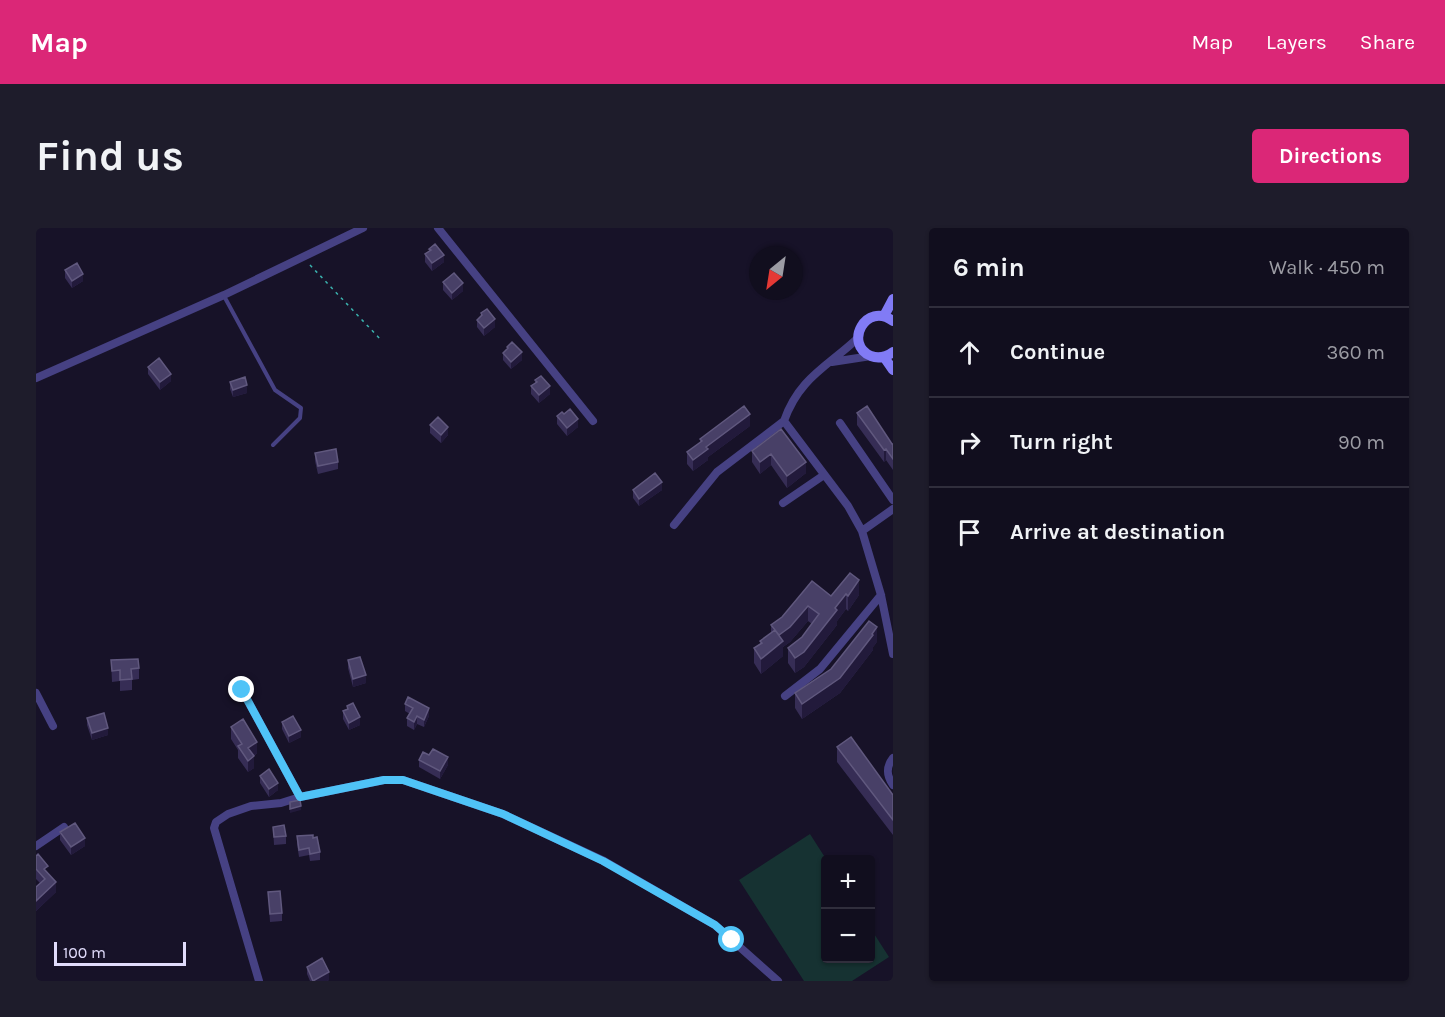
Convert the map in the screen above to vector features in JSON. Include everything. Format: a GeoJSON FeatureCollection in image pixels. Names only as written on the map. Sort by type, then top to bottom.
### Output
{"type":"FeatureCollection","features":[{"type":"Feature","properties":{"kind":"street"},"geometry":{"type":"LineString","coordinates":[[36,378],[224,295],[363,228]]}},
{"type":"Feature","properties":{"kind":"street"},"geometry":{"type":"LineString","coordinates":[[438,228],[593,421]]}},
{"type":"Feature","properties":{"kind":"street"},"geometry":{"type":"LineString","coordinates":[[871,356],[862,349],[858,338],[861,325],[877,316],[888,319],[893,299]]}},
{"type":"Feature","properties":{"kind":"street"},"geometry":{"type":"LineString","coordinates":[[674,525],[717,472],[784,421],[789,404],[802,385],[858,338]]}},
{"type":"Feature","properties":{"kind":"street"},"geometry":{"type":"LineString","coordinates":[[831,363],[889,354],[893,370]]}},
{"type":"Feature","properties":{"kind":"street"},"geometry":{"type":"LineString","coordinates":[[784,421],[848,506],[862,531],[881,595],[893,654]]}},
{"type":"Feature","properties":{"kind":"street"},"geometry":{"type":"LineString","coordinates":[[840,423],[893,500]]}},
{"type":"Feature","properties":{"kind":"street"},"geometry":{"type":"LineString","coordinates":[[783,503],[824,475]]}},
{"type":"Feature","properties":{"kind":"street"},"geometry":{"type":"LineString","coordinates":[[862,531],[893,509]]}},
{"type":"Feature","properties":{"kind":"street"},"geometry":{"type":"LineString","coordinates":[[786,696],[820,669],[881,595]]}},
{"type":"Feature","properties":{"kind":"street"},"geometry":{"type":"LineString","coordinates":[[242,690],[300,797]]}},
{"type":"Feature","properties":{"kind":"street"},"geometry":{"type":"LineString","coordinates":[[36,693],[53,726]]}},
{"type":"Feature","properties":{"kind":"street"},"geometry":{"type":"LineString","coordinates":[[893,758],[887,769],[889,780],[893,785]]}},
{"type":"Feature","properties":{"kind":"street"},"geometry":{"type":"LineString","coordinates":[[259,981],[214,828],[216,822],[228,814],[251,806],[281,803],[384,780],[403,780],[503,814],[603,861],[715,925],[778,981]]}},
{"type":"Feature","properties":{"kind":"street"},"geometry":{"type":"LineString","coordinates":[[36,846],[64,826]]}},
{"type":"Feature","properties":{"kind":"lane"},"geometry":{"type":"LineString","coordinates":[[224,295],[274,390],[301,408],[300,418],[273,445]]}},
{"type":"Feature","properties":{"kind":"path"},"geometry":{"type":"LineString","coordinates":[[303,257],[382,341]]}},
{"type":"Feature","properties":{"kind":"green space"},"geometry":{"type":"Polygon","coordinates":[[[810,834],[823,855],[821,855],[821,963],[875,963],[875,935],[889,957],[852,981],[804,981],[739,880],[810,834]]]}},
{"type":"Feature","properties":{"kind":"building"},"geometry":{"type":"Polygon","coordinates":[[[435,244],[444,255],[432,263],[425,254],[435,244]]]}},
{"type":"Feature","properties":{"kind":"building"},"geometry":{"type":"Polygon","coordinates":[[[77,263],[83,274],[72,281],[65,270],[77,263]]]}},
{"type":"Feature","properties":{"kind":"building"},"geometry":{"type":"Polygon","coordinates":[[[454,273],[463,283],[452,293],[443,282],[454,273]]]}},
{"type":"Feature","properties":{"kind":"building"},"geometry":{"type":"Polygon","coordinates":[[[487,309],[495,319],[484,328],[477,320],[487,309]]]}},
{"type":"Feature","properties":{"kind":"building"},"geometry":{"type":"Polygon","coordinates":[[[512,342],[522,352],[511,362],[503,353],[512,342]]]}},
{"type":"Feature","properties":{"kind":"building"},"geometry":{"type":"Polygon","coordinates":[[[159,358],[171,374],[160,382],[148,367],[159,358]]]}},
{"type":"Feature","properties":{"kind":"building"},"geometry":{"type":"Polygon","coordinates":[[[541,376],[550,386],[539,395],[531,386],[541,376]]]}},
{"type":"Feature","properties":{"kind":"building"},"geometry":{"type":"Polygon","coordinates":[[[245,377],[247,385],[233,390],[230,382],[245,377]]]}},
{"type":"Feature","properties":{"kind":"building"},"geometry":{"type":"Polygon","coordinates":[[[744,406],[750,414],[706,447],[708,449],[693,460],[687,452],[702,441],[700,439],[744,406]]]}},
{"type":"Feature","properties":{"kind":"building"},"geometry":{"type":"Polygon","coordinates":[[[867,406],[893,444],[893,459],[857,413],[867,406]]]}},
{"type":"Feature","properties":{"kind":"building"},"geometry":{"type":"Polygon","coordinates":[[[570,409],[578,419],[567,428],[557,416],[570,409]]]}},
{"type":"Feature","properties":{"kind":"building"},"geometry":{"type":"Polygon","coordinates":[[[438,417],[448,427],[441,435],[430,425],[438,417]]]}},
{"type":"Feature","properties":{"kind":"building"},"geometry":{"type":"Polygon","coordinates":[[[781,429],[806,462],[787,476],[771,454],[760,462],[752,451],[781,429]]]}},
{"type":"Feature","properties":{"kind":"building"},"geometry":{"type":"Polygon","coordinates":[[[336,449],[338,462],[318,466],[315,453],[336,449]]]}},
{"type":"Feature","properties":{"kind":"building"},"geometry":{"type":"Polygon","coordinates":[[[655,473],[662,482],[639,499],[633,490],[655,473]]]}},
{"type":"Feature","properties":{"kind":"building"},"geometry":{"type":"Polygon","coordinates":[[[850,573],[859,580],[848,596],[846,594],[835,608],[837,610],[804,652],[795,658],[788,648],[802,637],[819,614],[808,606],[790,627],[779,635],[771,625],[782,617],[812,581],[831,596],[850,573]]]}},
{"type":"Feature","properties":{"kind":"building"},"geometry":{"type":"Polygon","coordinates":[[[869,621],[877,627],[873,635],[840,678],[802,704],[795,693],[831,669],[869,621]]]}},
{"type":"Feature","properties":{"kind":"building"},"geometry":{"type":"Polygon","coordinates":[[[775,630],[783,641],[761,659],[754,648],[775,630]]]}},
{"type":"Feature","properties":{"kind":"building"},"geometry":{"type":"Polygon","coordinates":[[[360,657],[366,675],[353,679],[348,660],[360,657]]]}},
{"type":"Feature","properties":{"kind":"building"},"geometry":{"type":"Polygon","coordinates":[[[138,659],[139,668],[131,669],[132,679],[120,680],[120,670],[112,671],[111,660],[138,659]]]}},
{"type":"Feature","properties":{"kind":"building"},"geometry":{"type":"Polygon","coordinates":[[[408,697],[429,708],[424,720],[417,716],[414,722],[407,718],[413,708],[405,704],[408,697]]]}},
{"type":"Feature","properties":{"kind":"building"},"geometry":{"type":"Polygon","coordinates":[[[353,703],[360,717],[349,723],[343,711],[353,703]]]}},
{"type":"Feature","properties":{"kind":"building"},"geometry":{"type":"Polygon","coordinates":[[[104,713],[108,728],[92,733],[87,718],[104,713]]]}},
{"type":"Feature","properties":{"kind":"building"},"geometry":{"type":"Polygon","coordinates":[[[293,716],[301,730],[289,736],[282,722],[293,716]]]}},
{"type":"Feature","properties":{"kind":"building"},"geometry":{"type":"Polygon","coordinates":[[[243,719],[257,742],[248,748],[254,756],[248,761],[238,746],[242,744],[231,727],[243,719]]]}},
{"type":"Feature","properties":{"kind":"building"},"geometry":{"type":"Polygon","coordinates":[[[851,737],[893,795],[893,820],[837,747],[851,737]]]}},
{"type":"Feature","properties":{"kind":"building"},"geometry":{"type":"Polygon","coordinates":[[[433,749],[448,757],[440,771],[419,760],[423,752],[429,755],[433,749]]]}},
{"type":"Feature","properties":{"kind":"building"},"geometry":{"type":"Polygon","coordinates":[[[269,769],[278,783],[269,789],[260,776],[269,769]]]}},
{"type":"Feature","properties":{"kind":"building"},"geometry":{"type":"Polygon","coordinates":[[[300,800],[301,806],[290,809],[290,802],[300,800]]]}},
{"type":"Feature","properties":{"kind":"building"},"geometry":{"type":"Polygon","coordinates":[[[75,823],[85,838],[71,847],[60,832],[75,823]]]}},
{"type":"Feature","properties":{"kind":"building"},"geometry":{"type":"Polygon","coordinates":[[[284,825],[286,836],[274,837],[273,827],[284,825]]]}},
{"type":"Feature","properties":{"kind":"building"},"geometry":{"type":"Polygon","coordinates":[[[313,835],[313,838],[317,837],[320,852],[310,854],[309,848],[299,850],[297,836],[313,835]]]}},
{"type":"Feature","properties":{"kind":"building"},"geometry":{"type":"Polygon","coordinates":[[[38,854],[48,866],[44,869],[56,882],[36,901],[36,887],[45,879],[36,869],[38,854]]]}},
{"type":"Feature","properties":{"kind":"building"},"geometry":{"type":"Polygon","coordinates":[[[280,891],[282,913],[270,914],[268,892],[280,891]]]}},
{"type":"Feature","properties":{"kind":"building"},"geometry":{"type":"Polygon","coordinates":[[[322,958],[329,972],[313,981],[307,967],[322,958]]]}},
{"type":"Feature","properties":{"kind":"route"},"geometry":{"type":"LineString","coordinates":[[242,690],[300,797],[384,780],[403,780],[503,814],[603,861],[715,925],[732,940]]}}]}
